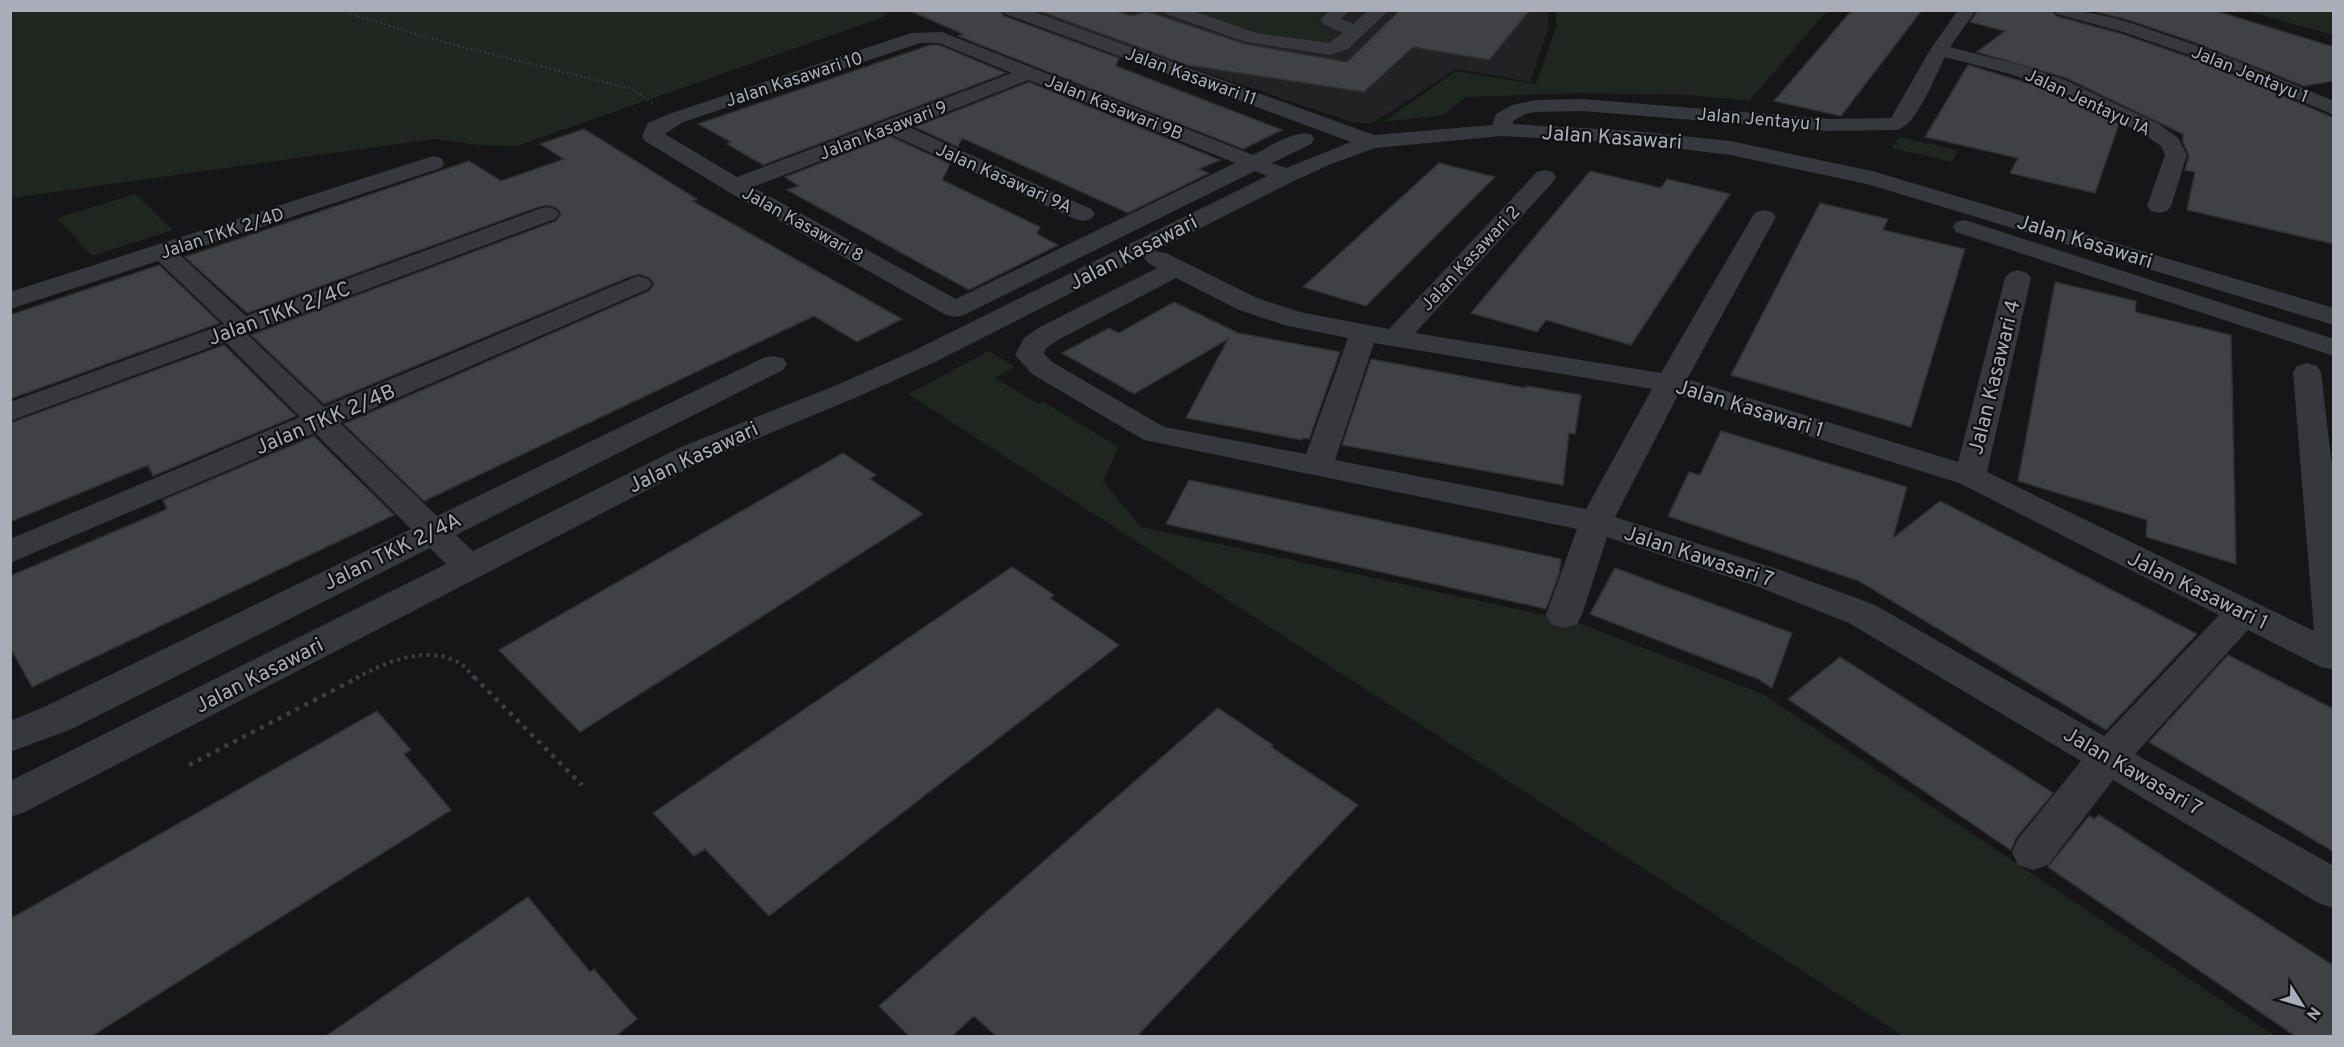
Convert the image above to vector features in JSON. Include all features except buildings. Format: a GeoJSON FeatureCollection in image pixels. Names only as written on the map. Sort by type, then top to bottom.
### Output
{"type":"FeatureCollection","features":[{"type":"Feature","properties":{"kind":"street","name":"Jalan Kasawari 11"},"geometry":{"type":"LineString","coordinates":[[1011,10],[1371,142]]}},
{"type":"Feature","properties":{"kind":"street"},"geometry":{"type":"LineString","coordinates":[[1172,10],[1252,38],[1330,49],[1341,45],[1380,10]]}},
{"type":"Feature","properties":{"kind":"street"},"geometry":{"type":"LineString","coordinates":[[1341,10],[1329,20],[1355,32]]}},
{"type":"Feature","properties":{"kind":"street","name":"Jalan Jentayu 1"},"geometry":{"type":"LineString","coordinates":[[1502,130],[1503,118],[1519,109],[1534,106],[1570,105],[1698,113],[1828,125],[1897,124],[1904,116],[1939,50],[1967,10]]}},
{"type":"Feature","properties":{"kind":"street","name":"Jalan Jentayu 1"},"geometry":{"type":"LineString","coordinates":[[2063,10],[2129,28],[2214,57],[2334,109]]}},
{"type":"Feature","properties":{"kind":"street","name":"Jalan Kasawari 10"},"geometry":{"type":"LineString","coordinates":[[653,136],[656,128],[676,118],[918,37],[942,38]]}},
{"type":"Feature","properties":{"kind":"street","name":"Jalan Kasawari 9B"},"geometry":{"type":"LineString","coordinates":[[942,38],[1286,176]]}},
{"type":"Feature","properties":{"kind":"street","name":"Jalan Jentayu 1A"},"geometry":{"type":"LineString","coordinates":[[1939,50],[2018,70],[2058,84],[2151,129],[2170,143],[2176,155],[2159,206]]}},
{"type":"Feature","properties":{"kind":"street","name":"Jalan Kasawari 9"},"geometry":{"type":"LineString","coordinates":[[735,186],[1029,73]]}},
{"type":"Feature","properties":{"kind":"street","name":"Jalan Kasawari 9A"},"geometry":{"type":"LineString","coordinates":[[892,127],[1083,214]]}},
{"type":"Feature","properties":{"kind":"street","name":"Jalan Kasawari"},"geometry":{"type":"LineString","coordinates":[[10,800],[692,454],[847,391],[923,357],[1286,176],[1323,159],[1371,142],[1502,130],[1634,137],[1720,146],[1817,165],[1954,201],[2334,317]]}},
{"type":"Feature","properties":{"kind":"street","name":"Jalan Kasawari 8"},"geometry":{"type":"LineString","coordinates":[[653,136],[735,186],[956,309],[1254,163]]}},
{"type":"Feature","properties":{"kind":"street"},"geometry":{"type":"LineString","coordinates":[[1254,163],[1303,139]]}},
{"type":"Feature","properties":{"kind":"street"},"geometry":{"type":"LineString","coordinates":[[1438,159],[1503,151],[1591,153],[1725,167],[1821,187],[1913,210],[2334,348]]}},
{"type":"Feature","properties":{"kind":"street","name":"Jalan TKK 2/4D"},"geometry":{"type":"LineString","coordinates":[[16,293],[164,253],[433,163]]}},
{"type":"Feature","properties":{"kind":"street","name":"Jalan Kasawari 2"},"geometry":{"type":"LineString","coordinates":[[1396,338],[1545,177]]}},
{"type":"Feature","properties":{"kind":"street","name":"Jalan TKK 2/4C"},"geometry":{"type":"LineString","coordinates":[[10,412],[547,214]]}},
{"type":"Feature","properties":{"kind":"street"},"geometry":{"type":"LineString","coordinates":[[1564,615],[1596,522],[1670,383],[1764,216]]}},
{"type":"Feature","properties":{"kind":"street","name":"Jalan Kasawari 1"},"geometry":{"type":"LineString","coordinates":[[1138,249],[1248,304],[1294,319],[1364,333],[1670,383],[1970,476],[2334,656]]}},
{"type":"Feature","properties":{"kind":"street"},"geometry":{"type":"LineString","coordinates":[[164,253],[320,422],[469,567]]}},
{"type":"Feature","properties":{"kind":"street","name":"Jalan Kawasari 7"},"geometry":{"type":"LineString","coordinates":[[1176,268],[1048,334],[1034,344],[1029,355],[1042,368],[1155,434],[1596,522],[1768,578],[1862,614],[2334,889]]}},
{"type":"Feature","properties":{"kind":"street","name":"Jalan Kasawari 4"},"geometry":{"type":"LineString","coordinates":[[1970,476],[2018,278]]}},
{"type":"Feature","properties":{"kind":"street","name":"Jalan TKK 2/4B"},"geometry":{"type":"LineString","coordinates":[[10,552],[320,422],[639,284]]}},
{"type":"Feature","properties":{"kind":"street"},"geometry":{"type":"LineString","coordinates":[[1317,466],[1364,333]]}},
{"type":"Feature","properties":{"kind":"street","name":"Jalan TKK 2/4A"},"geometry":{"type":"LineString","coordinates":[[10,737],[58,718],[773,364]]}},
{"type":"Feature","properties":{"kind":"street"},"geometry":{"type":"LineString","coordinates":[[2307,372],[2334,656]]}},
{"type":"Feature","properties":{"kind":"street"},"geometry":{"type":"LineString","coordinates":[[2033,852],[2109,756],[2244,612]]}},
{"type":"Feature","properties":{"kind":"path"},"geometry":{"type":"LineString","coordinates":[[338,10],[393,30],[632,89],[676,118]]}},
{"type":"Feature","properties":{"kind":"path"},"geometry":{"type":"LineString","coordinates":[[189,765],[386,663],[412,654],[438,655],[460,663],[582,785]]}},
{"type":"Feature","properties":{"kind":"shaded area"},"geometry":{"type":"Polygon","coordinates":[[[1547,10],[1549,26],[1530,82],[1456,69],[1371,124],[1351,122],[1025,11],[1547,10]]]}},
{"type":"Feature","properties":{"kind":"shaded area"},"geometry":{"type":"Polygon","coordinates":[[[1555,10],[1827,11],[1749,101],[1689,95],[1579,93],[1466,97],[1443,115],[1383,122],[1456,71],[1536,84],[1557,25],[1555,10]]]}},
{"type":"Feature","properties":{"kind":"shaded area"},"geometry":{"type":"Polygon","coordinates":[[[10,11],[890,11],[881,18],[517,146],[479,145],[434,139],[11,198],[10,11]]]}},
{"type":"Feature","properties":{"kind":"shaded area"},"geometry":{"type":"Polygon","coordinates":[[[1187,11],[1329,11],[1313,23],[1318,29],[1333,36],[1327,44],[1258,34],[1187,11]]]}},
{"type":"Feature","properties":{"kind":"shaded area"},"geometry":{"type":"Polygon","coordinates":[[[2246,11],[2333,11],[2333,35],[2246,11]]]}},
{"type":"Feature","properties":{"kind":"shaded area"},"geometry":{"type":"Polygon","coordinates":[[[1899,137],[1958,150],[1952,162],[1892,148],[1899,137]]]}},
{"type":"Feature","properties":{"kind":"shaded area"},"geometry":{"type":"Polygon","coordinates":[[[135,194],[173,230],[92,256],[57,218],[135,194]]]}},
{"type":"Feature","properties":{"kind":"shaded area"},"geometry":{"type":"Polygon","coordinates":[[[989,351],[1015,367],[995,378],[1039,404],[1044,402],[1119,447],[1103,481],[1141,527],[1576,622],[1763,694],[2275,1036],[1903,1036],[908,394],[989,351]]]}}]}
